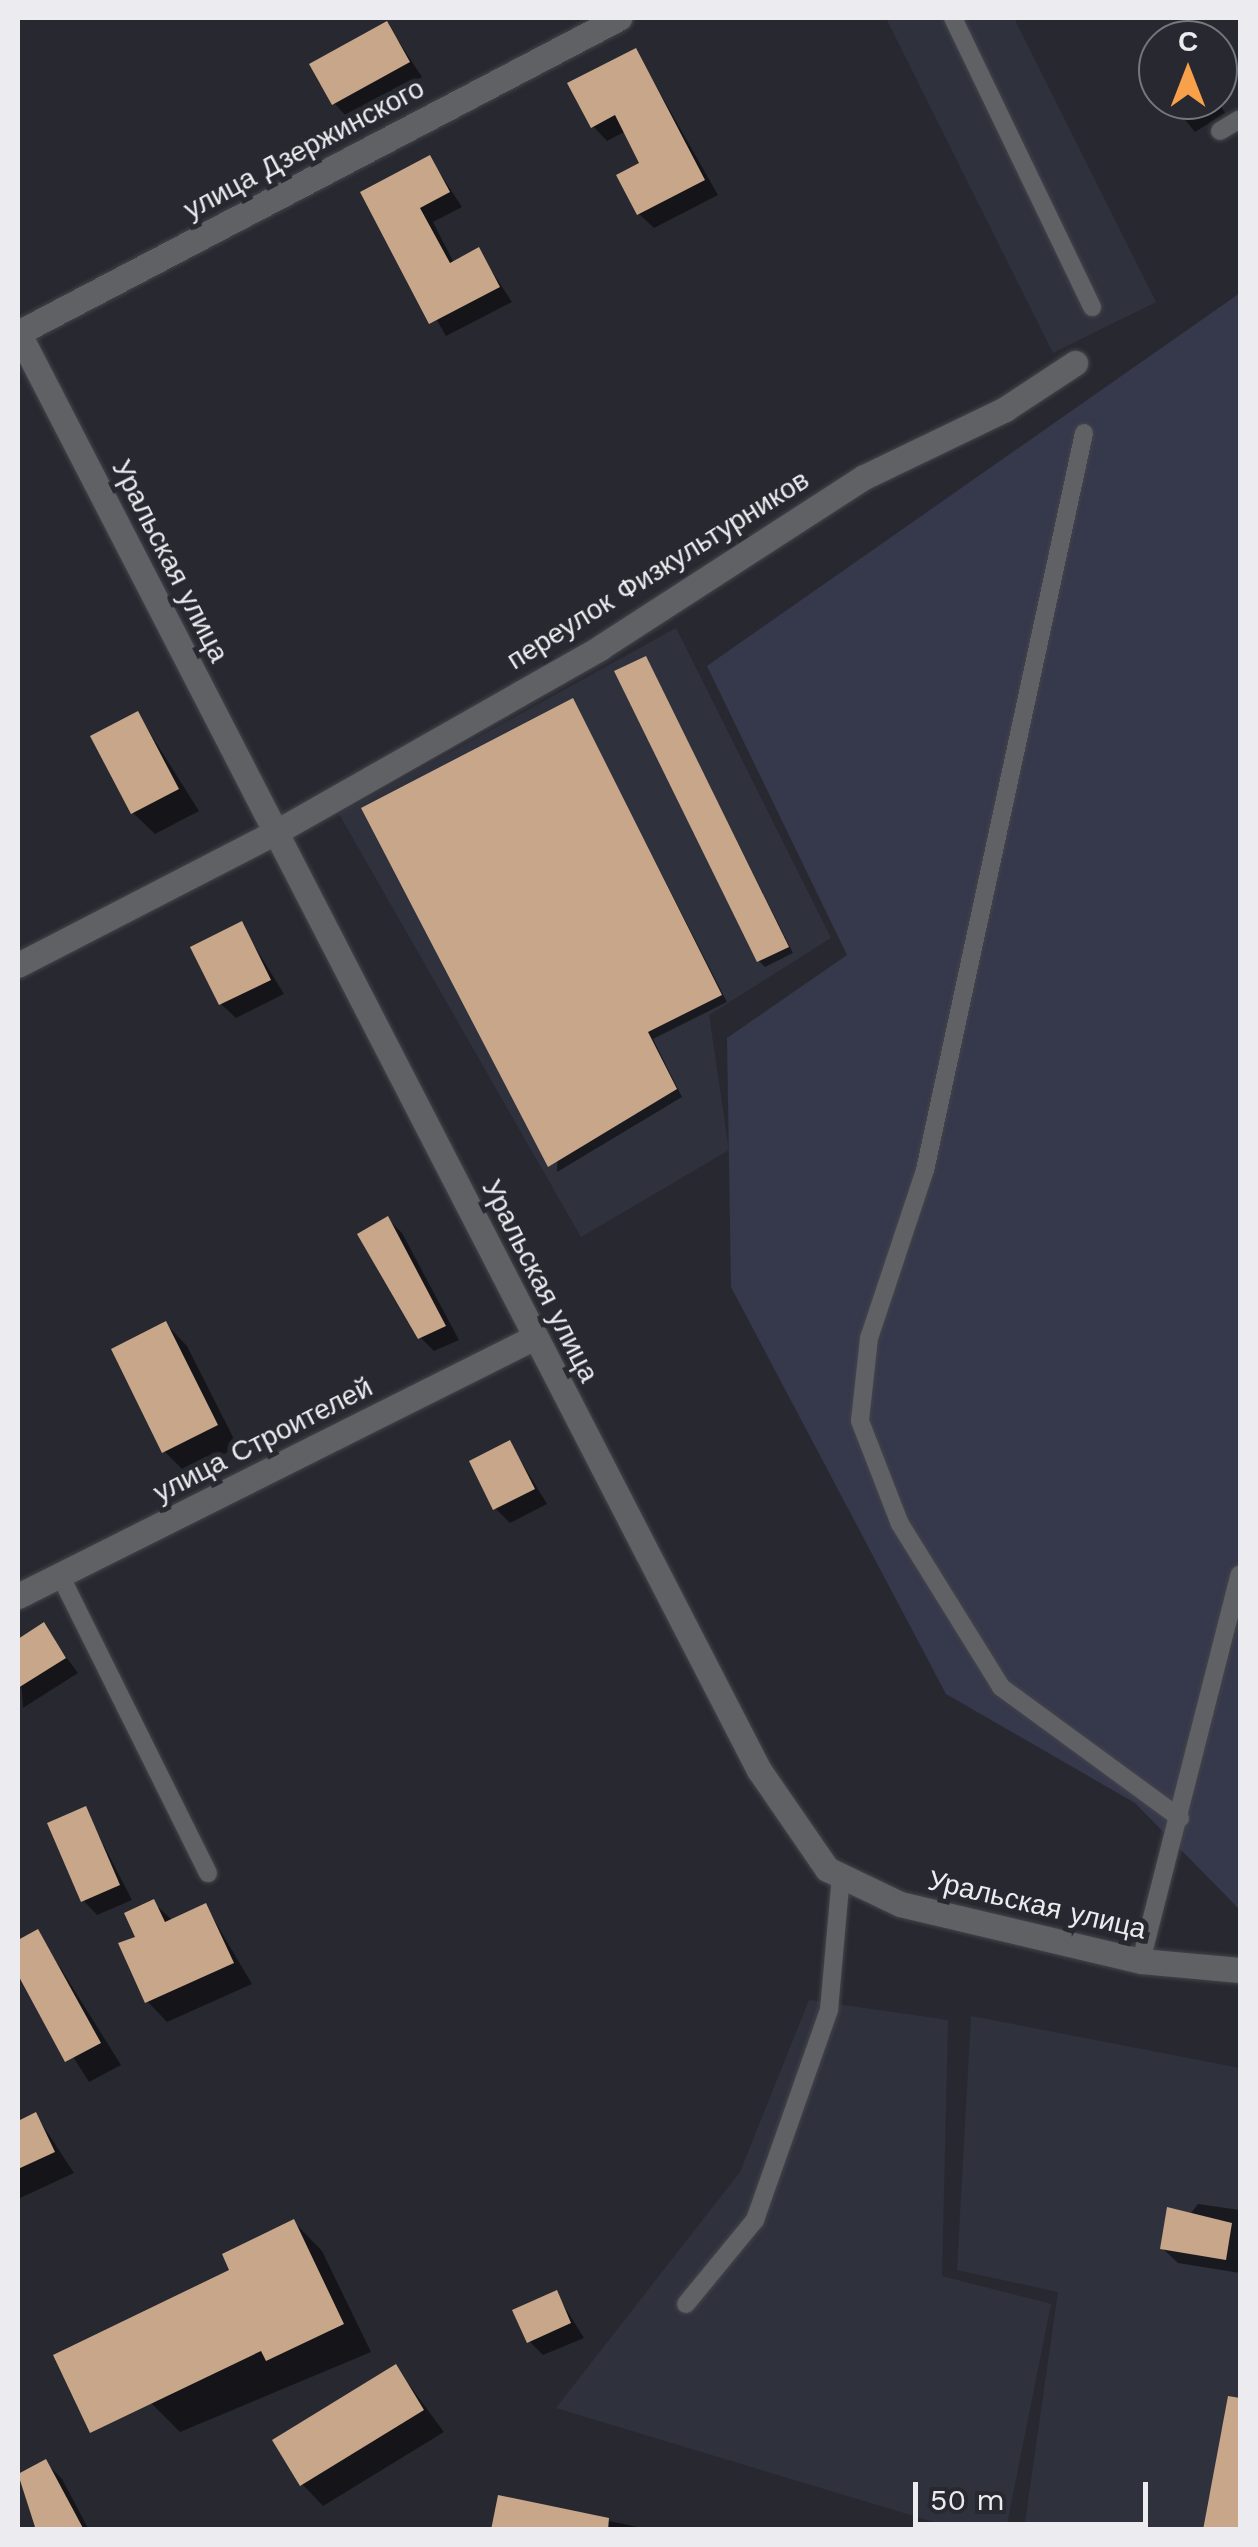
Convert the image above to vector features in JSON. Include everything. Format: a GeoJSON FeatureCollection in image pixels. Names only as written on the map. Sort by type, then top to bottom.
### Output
{"type":"FeatureCollection","features":[{"type":"Feature","properties":{"kind":"street","name":"улица Дзержинского"},"geometry":{"type":"LineString","coordinates":[[18,333],[619,18]]}},
{"type":"Feature","properties":{"kind":"street","name":"Уральская улица"},"geometry":{"type":"LineString","coordinates":[[18,333],[759,1770],[841,1876],[900,1904],[1141,1961],[1240,1970]]}},
{"type":"Feature","properties":{"kind":"street","name":"переулок Физкультурников"},"geometry":{"type":"LineString","coordinates":[[18,965],[276,832],[602,647],[864,476],[1075,364]]}},
{"type":"Feature","properties":{"kind":"street","name":"улица Строителей"},"geometry":{"type":"LineString","coordinates":[[18,1596],[535,1337]]}},
{"type":"Feature","properties":{"kind":"lane"},"geometry":{"type":"LineString","coordinates":[[953,18],[1092,307]]}},
{"type":"Feature","properties":{"kind":"lane"},"geometry":{"type":"LineString","coordinates":[[1220,131],[1240,118]]}},
{"type":"Feature","properties":{"kind":"lane"},"geometry":{"type":"LineString","coordinates":[[1084,432],[924,1170],[869,1338],[860,1421],[900,1524],[1001,1687],[1180,1818]]}},
{"type":"Feature","properties":{"kind":"lane"},"geometry":{"type":"LineString","coordinates":[[1141,1961],[1240,1574]]}},
{"type":"Feature","properties":{"kind":"lane"},"geometry":{"type":"LineString","coordinates":[[60,1575],[208,1873]]}},
{"type":"Feature","properties":{"kind":"lane"},"geometry":{"type":"LineString","coordinates":[[686,2304],[755,2220],[829,2010],[841,1876]]}},
{"type":"Feature","properties":{"kind":"shaded area"},"geometry":{"type":"Polygon","coordinates":[[[886,18],[1014,18],[1156,302],[1053,353],[886,18]]]}},
{"type":"Feature","properties":{"kind":"shaded area"},"geometry":{"type":"Polygon","coordinates":[[[1240,293],[1240,1910],[1135,1803],[946,1694],[731,1287],[727,1038],[847,955],[707,666],[1240,293]]]}},
{"type":"Feature","properties":{"kind":"shaded area"},"geometry":{"type":"Polygon","coordinates":[[[676,628],[831,938],[709,1015],[729,1150],[581,1237],[339,814],[676,628]]]}},
{"type":"Feature","properties":{"kind":"shaded area"},"geometry":{"type":"Polygon","coordinates":[[[809,2000],[948,2020],[942,2276],[1051,2304],[1006,2529],[957,2529],[556,2408],[740,2172],[809,2000]]]}},
{"type":"Feature","properties":{"kind":"shaded area"},"geometry":{"type":"Polygon","coordinates":[[[971,2016],[1240,2068],[1240,2529],[1024,2529],[1058,2292],[957,2270],[971,2016]]]}},
{"type":"Feature","properties":{"kind":"building"},"geometry":{"type":"Polygon","coordinates":[[[387,21],[410,62],[332,105],[309,64],[387,21]]]}},
{"type":"Feature","properties":{"kind":"building"},"geometry":{"type":"Polygon","coordinates":[[[636,48],[705,180],[637,215],[616,175],[639,163],[615,115],[591,128],[567,83],[636,48]]]}},
{"type":"Feature","properties":{"kind":"building"},"geometry":{"type":"Polygon","coordinates":[[[430,155],[450,192],[420,208],[450,263],[479,247],[500,287],[429,324],[360,192],[430,155]]]}},
{"type":"Feature","properties":{"kind":"building"},"geometry":{"type":"Polygon","coordinates":[[[646,656],[789,947],[757,962],[614,671],[646,656]]]}},
{"type":"Feature","properties":{"kind":"building"},"geometry":{"type":"Polygon","coordinates":[[[573,698],[722,995],[648,1032],[677,1089],[548,1167],[361,808],[573,698]]]}},
{"type":"Feature","properties":{"kind":"building"},"geometry":{"type":"Polygon","coordinates":[[[138,711],[179,789],[131,814],[90,736],[138,711]]]}},
{"type":"Feature","properties":{"kind":"building"},"geometry":{"type":"Polygon","coordinates":[[[242,921],[271,980],[219,1005],[190,947],[242,921]]]}},
{"type":"Feature","properties":{"kind":"building"},"geometry":{"type":"Polygon","coordinates":[[[388,1216],[446,1326],[418,1339],[357,1234],[388,1216]]]}},
{"type":"Feature","properties":{"kind":"building"},"geometry":{"type":"Polygon","coordinates":[[[166,1321],[218,1425],[162,1453],[111,1349],[166,1321]]]}},
{"type":"Feature","properties":{"kind":"building"},"geometry":{"type":"Polygon","coordinates":[[[510,1440],[535,1489],[493,1510],[469,1461],[510,1440]]]}},
{"type":"Feature","properties":{"kind":"building"},"geometry":{"type":"Polygon","coordinates":[[[44,1622],[66,1658],[18,1688],[18,1639],[44,1622]]]}},
{"type":"Feature","properties":{"kind":"building"},"geometry":{"type":"Polygon","coordinates":[[[86,1806],[120,1885],[81,1902],[47,1823],[86,1806]]]}},
{"type":"Feature","properties":{"kind":"building"},"geometry":{"type":"Polygon","coordinates":[[[154,1899],[165,1922],[206,1903],[234,1963],[145,2003],[118,1943],[135,1937],[124,1913],[154,1899]]]}},
{"type":"Feature","properties":{"kind":"building"},"geometry":{"type":"Polygon","coordinates":[[[38,1929],[101,2043],[65,2062],[18,1975],[18,1940],[38,1929]]]}},
{"type":"Feature","properties":{"kind":"building"},"geometry":{"type":"Polygon","coordinates":[[[36,2112],[55,2152],[18,2169],[18,2121],[36,2112]]]}},
{"type":"Feature","properties":{"kind":"building"},"geometry":{"type":"Polygon","coordinates":[[[1167,2207],[1232,2223],[1226,2260],[1160,2249],[1167,2207]]]}},
{"type":"Feature","properties":{"kind":"building"},"geometry":{"type":"Polygon","coordinates":[[[294,2219],[344,2324],[266,2361],[261,2351],[90,2433],[53,2355],[229,2270],[222,2254],[294,2219]]]}},
{"type":"Feature","properties":{"kind":"building"},"geometry":{"type":"Polygon","coordinates":[[[557,2290],[571,2323],[527,2343],[512,2310],[557,2290]]]}},
{"type":"Feature","properties":{"kind":"building"},"geometry":{"type":"Polygon","coordinates":[[[396,2364],[424,2410],[300,2486],[272,2440],[396,2364]]]}},
{"type":"Feature","properties":{"kind":"building"},"geometry":{"type":"Polygon","coordinates":[[[1228,2396],[1240,2398],[1240,2530],[1203,2530],[1228,2396]]]}},
{"type":"Feature","properties":{"kind":"building"},"geometry":{"type":"Polygon","coordinates":[[[46,2459],[84,2530],[36,2530],[18,2474],[46,2459]]]}},
{"type":"Feature","properties":{"kind":"building"},"geometry":{"type":"Polygon","coordinates":[[[498,2495],[609,2518],[608,2530],[491,2530],[498,2495]]]}}]}
